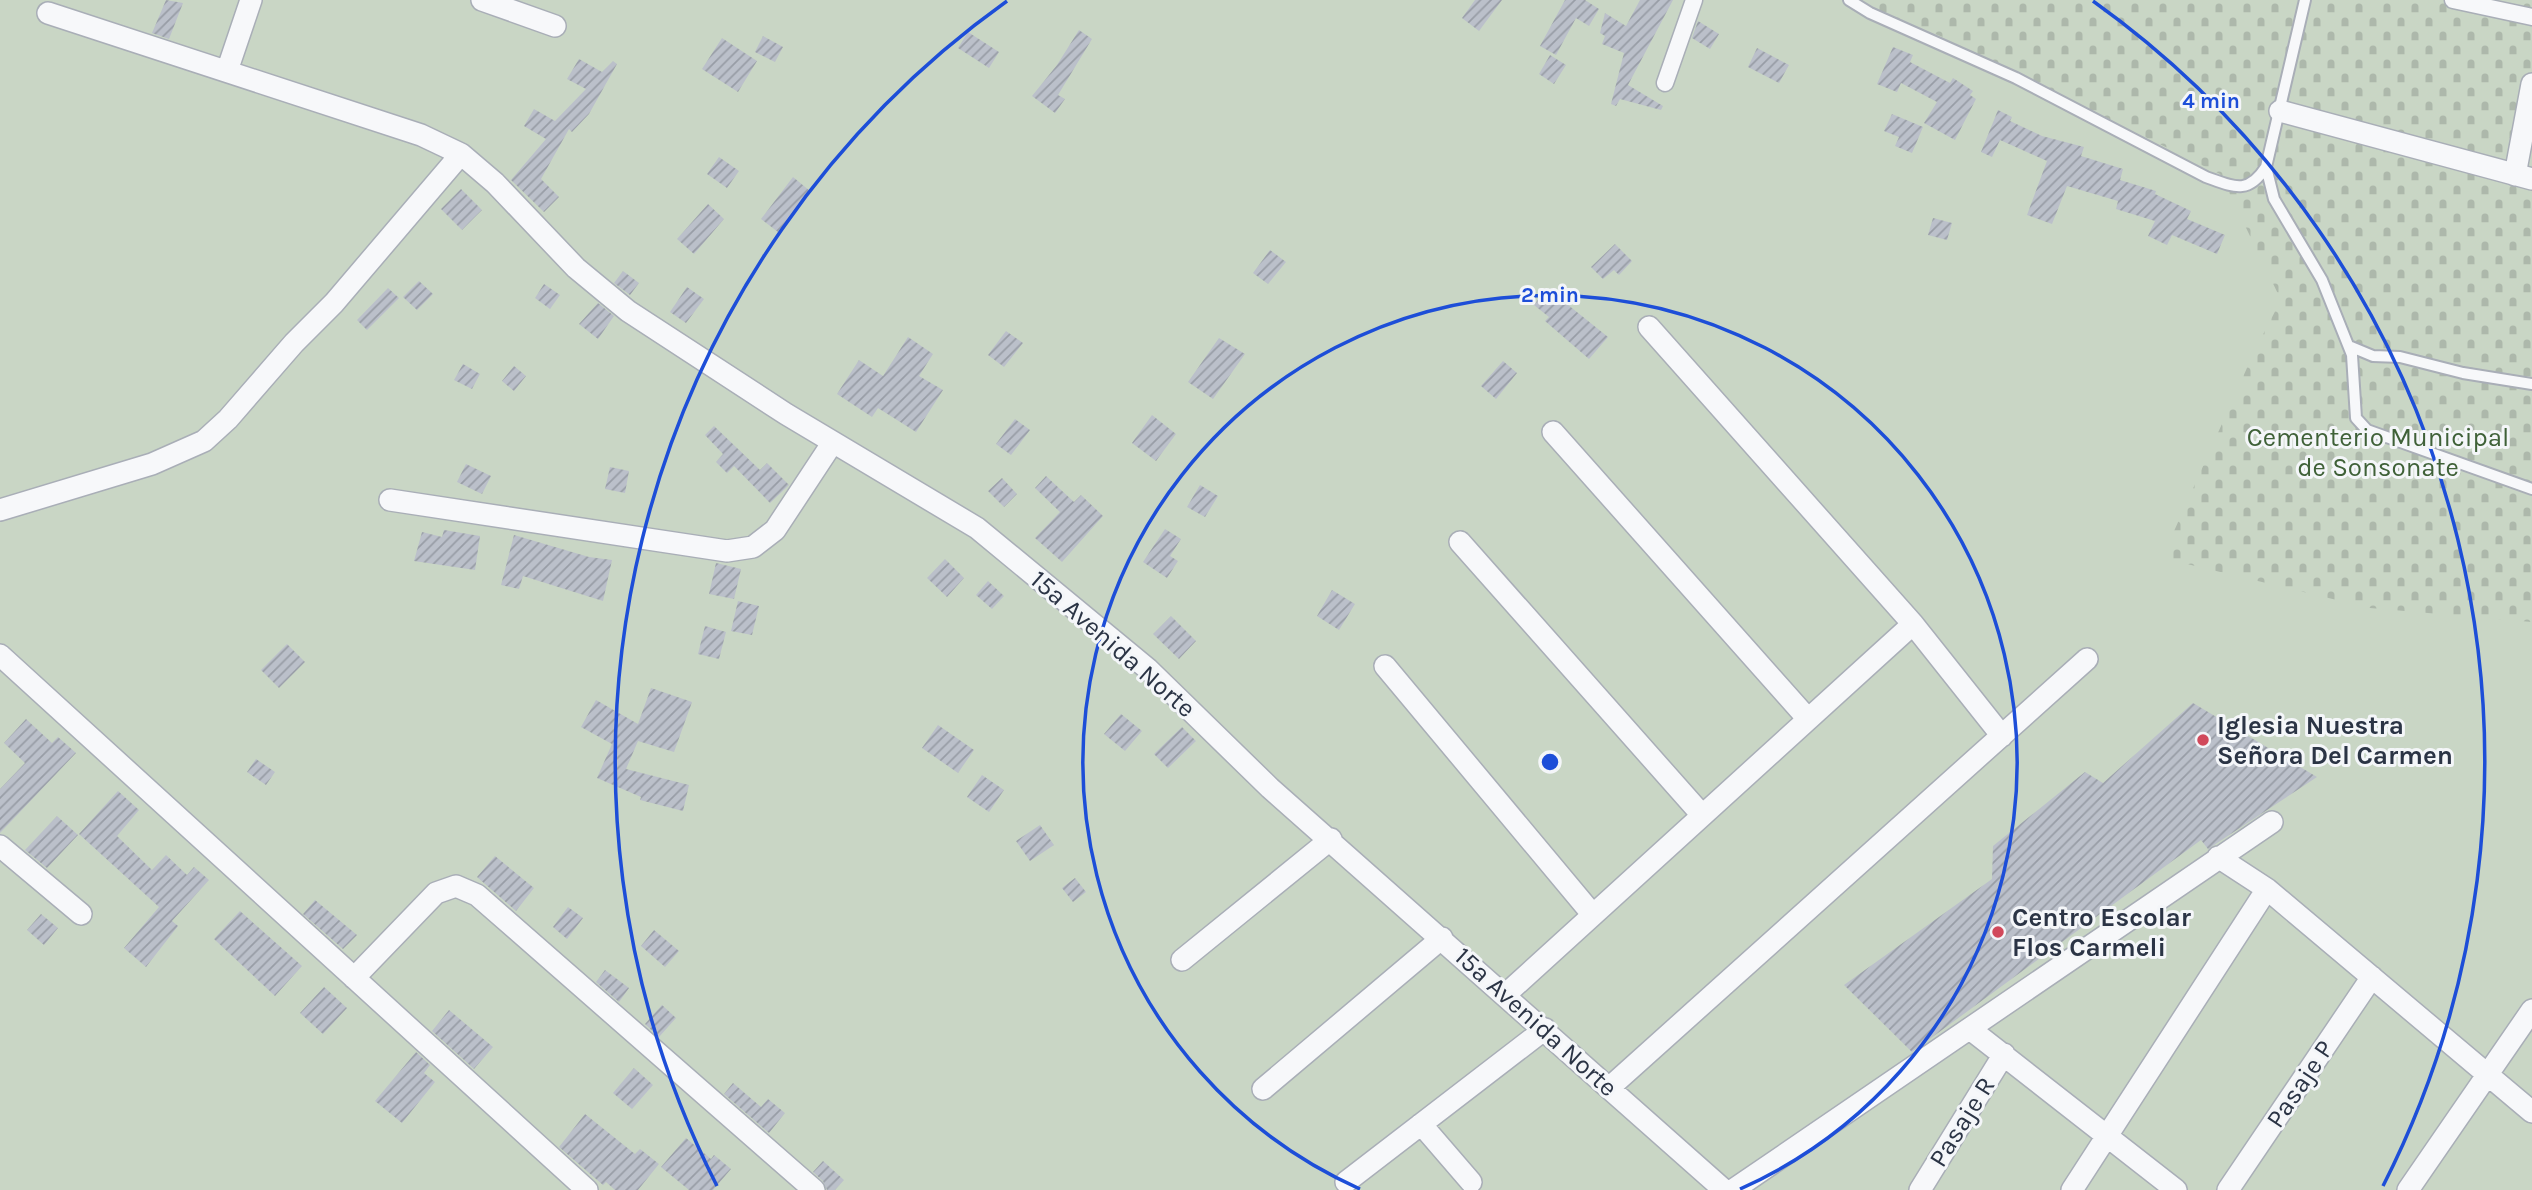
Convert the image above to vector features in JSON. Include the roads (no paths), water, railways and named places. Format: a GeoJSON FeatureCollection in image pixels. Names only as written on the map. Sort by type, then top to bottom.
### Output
{"type":"FeatureCollection","features":[{"type":"Feature","properties":{"kind":"street"},"geometry":{"type":"LineString","coordinates":[[227,71],[251,0]]}},
{"type":"Feature","properties":{"kind":"street"},"geometry":{"type":"LineString","coordinates":[[482,0],[555,26]]}},
{"type":"Feature","properties":{"kind":"street"},"geometry":{"type":"LineString","coordinates":[[1665,83],[1694,0]]}},
{"type":"Feature","properties":{"kind":"street"},"geometry":{"type":"LineString","coordinates":[[2453,0],[2532,18]]}},
{"type":"Feature","properties":{"kind":"street","name":"15a Avenida Norte"},"geometry":{"type":"LineString","coordinates":[[48,13],[421,135],[461,155],[495,183],[576,268],[628,311],[833,442],[977,528],[1148,669],[1270,788],[1331,839],[1724,1190]]}},
{"type":"Feature","properties":{"kind":"street"},"geometry":{"type":"LineString","coordinates":[[2280,111],[2523,177],[2532,84]]}},
{"type":"Feature","properties":{"kind":"street"},"geometry":{"type":"LineString","coordinates":[[0,510],[152,464],[204,441],[228,419],[294,342],[334,303],[461,155]]}},
{"type":"Feature","properties":{"kind":"street"},"geometry":{"type":"LineString","coordinates":[[1649,327],[1913,624],[2002,736]]}},
{"type":"Feature","properties":{"kind":"street"},"geometry":{"type":"LineString","coordinates":[[1553,432],[1808,719]]}},
{"type":"Feature","properties":{"kind":"street"},"geometry":{"type":"LineString","coordinates":[[390,500],[727,551],[753,547],[775,530],[833,442]]}},
{"type":"Feature","properties":{"kind":"street"},"geometry":{"type":"LineString","coordinates":[[1460,542],[1702,815]]}},
{"type":"Feature","properties":{"kind":"street"},"geometry":{"type":"LineString","coordinates":[[1505,995],[1913,624]]}},
{"type":"Feature","properties":{"kind":"street"},"geometry":{"type":"LineString","coordinates":[[0,655],[587,1190]]}},
{"type":"Feature","properties":{"kind":"street"},"geometry":{"type":"LineString","coordinates":[[1609,1088],[2087,659]]}},
{"type":"Feature","properties":{"kind":"street"},"geometry":{"type":"LineString","coordinates":[[1385,666],[1593,915]]}},
{"type":"Feature","properties":{"kind":"street"},"geometry":{"type":"LineString","coordinates":[[1733,1190],[2272,822]]}},
{"type":"Feature","properties":{"kind":"street"},"geometry":{"type":"LineString","coordinates":[[1182,960],[1331,839]]}},
{"type":"Feature","properties":{"kind":"street"},"geometry":{"type":"LineString","coordinates":[[0,846],[81,914]]}},
{"type":"Feature","properties":{"kind":"street"},"geometry":{"type":"LineString","coordinates":[[2218,857],[2267,889],[2532,1112]]}},
{"type":"Feature","properties":{"kind":"street"},"geometry":{"type":"LineString","coordinates":[[354,978],[436,893],[456,886],[477,895],[814,1190]]}},
{"type":"Feature","properties":{"kind":"street"},"geometry":{"type":"LineString","coordinates":[[2072,1190],[2267,889]]}},
{"type":"Feature","properties":{"kind":"street"},"geometry":{"type":"LineString","coordinates":[[1263,1089],[1442,938]]}},
{"type":"Feature","properties":{"kind":"street","name":"Pasaje P"},"geometry":{"type":"LineString","coordinates":[[2228,1190],[2372,977]]}},
{"type":"Feature","properties":{"kind":"street"},"geometry":{"type":"LineString","coordinates":[[2408,1190],[2532,1010]]}},
{"type":"Feature","properties":{"kind":"street"},"geometry":{"type":"LineString","coordinates":[[1346,1182],[1545,1029]]}},
{"type":"Feature","properties":{"kind":"street"},"geometry":{"type":"LineString","coordinates":[[1970,1029],[2108,1134],[2176,1190]]}},
{"type":"Feature","properties":{"kind":"street","name":"Pasaje R"},"geometry":{"type":"LineString","coordinates":[[1920,1190],[2004,1054]]}},
{"type":"Feature","properties":{"kind":"street"},"geometry":{"type":"LineString","coordinates":[[1421,1124],[1471,1182]]}},
{"type":"Feature","properties":{"kind":"lane"},"geometry":{"type":"LineString","coordinates":[[1849,0],[1870,13],[2016,78],[2206,177],[2234,187],[2248,186],[2258,180],[2266,167],[2305,0]]}},
{"type":"Feature","properties":{"kind":"lane"},"geometry":{"type":"LineString","coordinates":[[2266,167],[2274,199],[2322,280],[2349,346],[2356,418],[2367,430],[2532,489]]}},
{"type":"Feature","properties":{"kind":"lane"},"geometry":{"type":"LineString","coordinates":[[2349,346],[2372,356],[2400,357],[2463,373],[2532,384]]}},
{"type":"Feature","properties":{"kind":"place","name":"Iglesia Nuestra Señora Del Carmen"},"geometry":{"type":"Point","coordinates":[2203,740]}},
{"type":"Feature","properties":{"kind":"place","name":"Centro Escolar Flos Carmeli"},"geometry":{"type":"Point","coordinates":[1998,932]}},
{"type":"Feature","properties":{"kind":"park label","name":"Cementerio Municipal de Sonsonate"},"geometry":{"type":"Point","coordinates":[2378,452]}}]}
